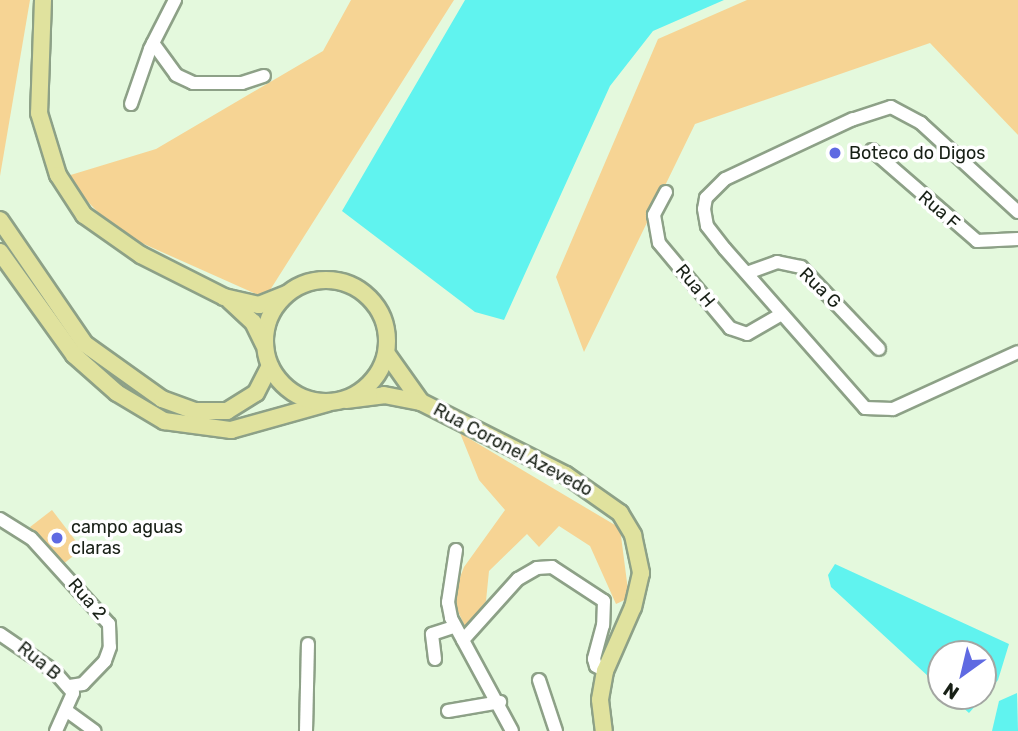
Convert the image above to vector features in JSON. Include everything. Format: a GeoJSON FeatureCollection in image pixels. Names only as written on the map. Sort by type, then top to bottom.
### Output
{"type":"FeatureCollection","features":[{"type":"Feature","properties":{"kind":"main road"},"geometry":{"type":"LineString","coordinates":[[43,0],[39,113],[53,165],[66,190],[84,215],[106,233],[224,297],[253,322],[265,345],[270,366],[293,393],[328,403]]}},
{"type":"Feature","properties":{"kind":"main road"},"geometry":{"type":"LineString","coordinates":[[0,220],[85,344],[162,399],[195,411],[227,411],[256,393],[270,366]]}},
{"type":"Feature","properties":{"kind":"main road"},"geometry":{"type":"LineString","coordinates":[[0,252],[74,355],[117,393],[164,421],[231,430],[346,400],[384,395],[421,402]]}},
{"type":"Feature","properties":{"kind":"main road"},"geometry":{"type":"LineString","coordinates":[[224,297],[259,304],[317,280],[334,280],[365,293],[384,321],[387,354],[421,402]]}},
{"type":"Feature","properties":{"kind":"main road"},"geometry":{"type":"LineString","coordinates":[[265,345],[274,309],[286,295]]}},
{"type":"Feature","properties":{"kind":"main road"},"geometry":{"type":"LineString","coordinates":[[346,400],[373,382],[387,354]]}},
{"type":"Feature","properties":{"kind":"main road","name":"Rua Coronel Azevedo"},"geometry":{"type":"LineString","coordinates":[[421,402],[566,475],[606,500],[628,524],[639,552],[639,588],[605,671],[600,699],[604,731]]}},
{"type":"Feature","properties":{"kind":"street"},"geometry":{"type":"LineString","coordinates":[[131,104],[153,43],[175,0]]}},
{"type":"Feature","properties":{"kind":"street"},"geometry":{"type":"LineString","coordinates":[[153,43],[176,75],[193,83],[242,83],[264,76]]}},
{"type":"Feature","properties":{"kind":"street"},"geometry":{"type":"LineString","coordinates":[[1018,212],[920,123],[903,111],[883,108],[725,179],[713,188],[704,209],[707,226],[855,401],[880,411],[893,409],[1018,352]]}},
{"type":"Feature","properties":{"kind":"street","name":"Rua F"},"geometry":{"type":"LineString","coordinates":[[872,150],[977,241],[1018,239]]}},
{"type":"Feature","properties":{"kind":"street","name":"Rua H"},"geometry":{"type":"LineString","coordinates":[[666,192],[654,215],[659,243],[730,328],[747,334],[781,314]]}},
{"type":"Feature","properties":{"kind":"street","name":"Rua G"},"geometry":{"type":"LineString","coordinates":[[747,273],[777,262],[801,267],[879,349]]}},
{"type":"Feature","properties":{"kind":"street","name":"Rua 2"},"geometry":{"type":"LineString","coordinates":[[0,519],[31,538],[109,624],[110,647],[105,661],[83,684],[68,686]]}},
{"type":"Feature","properties":{"kind":"street"},"geometry":{"type":"LineString","coordinates":[[456,550],[448,606],[454,627],[500,702],[512,731]]}},
{"type":"Feature","properties":{"kind":"street"},"geometry":{"type":"LineString","coordinates":[[463,639],[518,579],[537,568],[552,567],[604,601],[603,625],[594,659],[596,666],[605,671]]}},
{"type":"Feature","properties":{"kind":"street"},"geometry":{"type":"LineString","coordinates":[[435,659],[432,634],[454,627]]}},
{"type":"Feature","properties":{"kind":"street","name":"Rua B"},"geometry":{"type":"LineString","coordinates":[[0,634],[34,655],[68,686],[73,699],[56,731]]}},
{"type":"Feature","properties":{"kind":"street"},"geometry":{"type":"LineString","coordinates":[[306,731],[308,644]]}},
{"type":"Feature","properties":{"kind":"street"},"geometry":{"type":"LineString","coordinates":[[539,680],[556,731]]}},
{"type":"Feature","properties":{"kind":"street"},"geometry":{"type":"LineString","coordinates":[[448,711],[500,702]]}},
{"type":"Feature","properties":{"kind":"street"},"geometry":{"type":"LineString","coordinates":[[67,711],[95,731]]}},
{"type":"Feature","properties":{"kind":"shaded area"},"geometry":{"type":"Polygon","coordinates":[[[0,0],[30,0],[0,176],[0,0]]]}},
{"type":"Feature","properties":{"kind":"shaded area"},"geometry":{"type":"Polygon","coordinates":[[[351,0],[454,0],[265,298],[117,232],[64,177],[156,149],[323,51],[351,0]]]}},
{"type":"Feature","properties":{"kind":"shaded area"},"geometry":{"type":"Polygon","coordinates":[[[747,0],[1018,0],[1018,135],[930,43],[695,124],[584,352],[556,277],[658,39],[747,0]]]}},
{"type":"Feature","properties":{"kind":"shaded area"},"geometry":{"type":"Polygon","coordinates":[[[460,433],[620,528],[629,598],[616,604],[590,546],[559,526],[539,547],[527,534],[489,571],[486,601],[466,629],[452,598],[464,567],[505,510],[479,480],[460,433]]]}},
{"type":"Feature","properties":{"kind":"shaded area","name":"campo aguas claras"},"geometry":{"type":"Polygon","coordinates":[[[52,510],[82,549],[62,565],[30,527],[52,510]]]}},
{"type":"Feature","properties":{"kind":"water"},"geometry":{"type":"Polygon","coordinates":[[[465,0],[724,0],[653,31],[610,86],[504,320],[475,312],[342,211],[465,0]]]}},
{"type":"Feature","properties":{"kind":"water"},"geometry":{"type":"Polygon","coordinates":[[[835,564],[1009,644],[998,680],[997,640],[927,640],[927,675],[831,587],[828,575],[835,564]]]}},
{"type":"Feature","properties":{"kind":"water"},"geometry":{"type":"Polygon","coordinates":[[[1017,693],[1018,731],[992,731],[999,701],[1017,693]]]}},
{"type":"Feature","properties":{"kind":"place","name":"Boteco do Digos"},"geometry":{"type":"Point","coordinates":[835,153]}},
{"type":"Feature","properties":{"kind":"place","name":"campo aguas claras"},"geometry":{"type":"Point","coordinates":[57,538]}}]}
